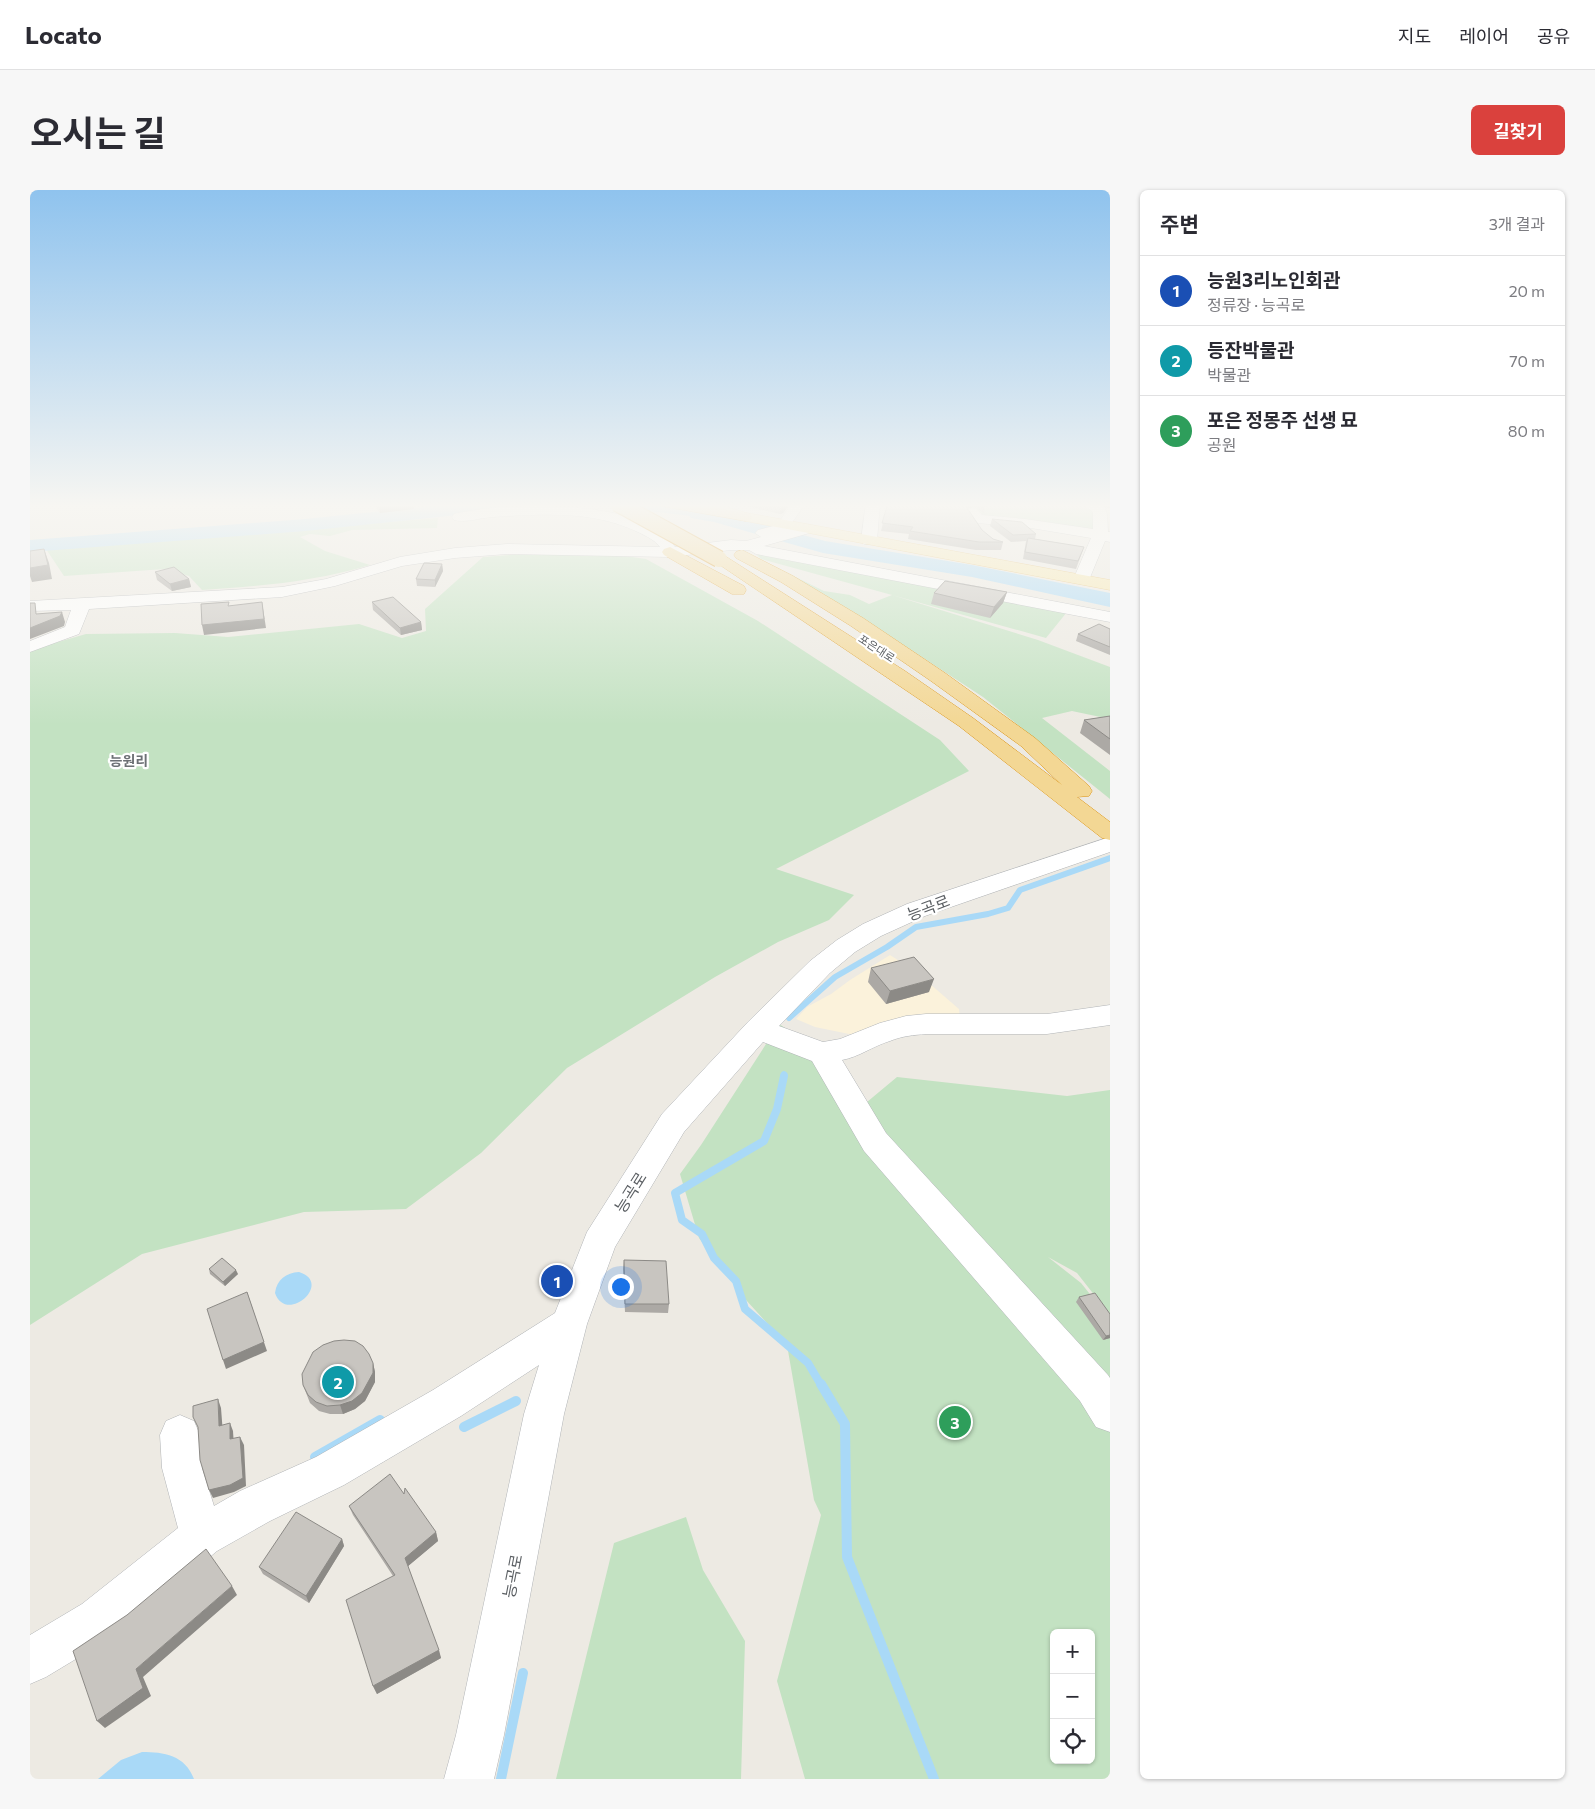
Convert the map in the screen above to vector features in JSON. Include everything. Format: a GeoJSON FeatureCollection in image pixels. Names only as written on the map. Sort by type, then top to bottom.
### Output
{"type":"FeatureCollection","features":[{"type":"Feature","properties":{"kind":"highway"},"geometry":{"type":"LineString","coordinates":[[716,577],[876,668],[1048,786]]}},
{"type":"Feature","properties":{"kind":"highway","name":"포은대로"},"geometry":{"type":"LineString","coordinates":[[769,577],[1109,830]]}},
{"type":"Feature","properties":{"kind":"highway","name":"포은대로"},"geometry":{"type":"LineString","coordinates":[[771,577],[927,681],[1094,804],[1109,830]]}},
{"type":"Feature","properties":{"kind":"main road"},"geometry":{"type":"LineString","coordinates":[[1065,577],[1110,585]]}},
{"type":"Feature","properties":{"kind":"street"},"geometry":{"type":"LineString","coordinates":[[30,606],[245,595],[305,589],[347,577]]}},
{"type":"Feature","properties":{"kind":"street"},"geometry":{"type":"LineString","coordinates":[[875,577],[932,590],[955,587],[1110,617]]}},
{"type":"Feature","properties":{"kind":"street"},"geometry":{"type":"LineString","coordinates":[[30,647],[73,630],[82,604]]}},
{"type":"Feature","properties":{"kind":"street","name":"능곡로"},"geometry":{"type":"LineString","coordinates":[[469,1779],[480,1735],[544,1414],[569,1324],[599,1242],[673,1123],[758,1029],[820,967],[846,946],[872,930],[916,910],[1109,830]]}},
{"type":"Feature","properties":{"kind":"street"},"geometry":{"type":"LineString","coordinates":[[758,1029],[822,1053],[846,1049],[880,1033],[906,1026],[926,1024],[1047,1024],[1110,1015]]}},
{"type":"Feature","properties":{"kind":"street"},"geometry":{"type":"LineString","coordinates":[[822,1053],[875,1142],[1094,1388],[1110,1413]]}},
{"type":"Feature","properties":{"kind":"street"},"geometry":{"type":"LineString","coordinates":[[30,1661],[98,1620],[202,1536],[255,1506],[330,1471],[447,1403],[569,1324]]}},
{"type":"Feature","properties":{"kind":"street"},"geometry":{"type":"LineString","coordinates":[[180,1435],[182,1468],[202,1536]]}},
{"type":"Feature","properties":{"kind":"shaded area"},"geometry":{"type":"Polygon","coordinates":[[[890,955],[915,971],[959,1009],[960,1019],[854,1035],[815,1027],[796,1019],[807,1007],[831,994],[890,955]]]}},
{"type":"Feature","properties":{"kind":"green space"},"geometry":{"type":"Polygon","coordinates":[[[190,577],[320,577],[245,587],[202,590],[190,577]]]}},
{"type":"Feature","properties":{"kind":"green space"},"geometry":{"type":"Polygon","coordinates":[[[461,577],[679,577],[758,621],[940,740],[969,771],[776,869],[854,895],[829,920],[778,942],[715,977],[567,1068],[481,1153],[406,1209],[304,1212],[142,1254],[30,1325],[30,650],[86,634],[175,633],[228,637],[359,624],[402,638],[426,631],[425,609],[461,577]]]}},
{"type":"Feature","properties":{"kind":"green space"},"geometry":{"type":"Polygon","coordinates":[[[792,577],[796,577],[824,591],[850,595],[869,604],[892,595],[1038,640],[1110,667],[1110,719],[1072,711],[1042,718],[1110,771],[1110,799],[983,697],[850,610],[792,577]]]}},
{"type":"Feature","properties":{"kind":"green space"},"geometry":{"type":"Polygon","coordinates":[[[826,577],[895,577],[1067,612],[1046,638],[826,577]]]}},
{"type":"Feature","properties":{"kind":"green space"},"geometry":{"type":"Polygon","coordinates":[[[779,1024],[826,1054],[867,1102],[897,1077],[1067,1096],[1110,1090],[1110,1315],[1077,1273],[1048,1257],[1081,1283],[1110,1319],[1110,1779],[805,1779],[777,1681],[821,1515],[814,1500],[787,1345],[746,1300],[699,1238],[680,1174],[701,1145],[779,1024]]]}},
{"type":"Feature","properties":{"kind":"green space"},"geometry":{"type":"Polygon","coordinates":[[[686,1517],[703,1570],[745,1641],[741,1779],[556,1779],[614,1543],[686,1517]]]}},
{"type":"Feature","properties":{"kind":"water"},"geometry":{"type":"Polygon","coordinates":[[[299,1272],[308,1277],[312,1284],[310,1292],[297,1303],[288,1305],[281,1302],[275,1293],[280,1280],[286,1275],[299,1272]]]}},
{"type":"Feature","properties":{"kind":"water"},"geometry":{"type":"Polygon","coordinates":[[[142,1752],[173,1756],[185,1765],[194,1779],[98,1779],[121,1760],[142,1752]]]}},
{"type":"Feature","properties":{"kind":"building"},"geometry":{"type":"Polygon","coordinates":[[[161,577],[187,577],[189,579],[170,584],[161,577]]]}},
{"type":"Feature","properties":{"kind":"building"},"geometry":{"type":"Polygon","coordinates":[[[417,577],[436,577],[435,580],[416,579],[417,577]]]}},
{"type":"Feature","properties":{"kind":"building"},"geometry":{"type":"Polygon","coordinates":[[[945,581],[1007,592],[994,607],[934,593],[945,581]]]}},
{"type":"Feature","properties":{"kind":"building"},"geometry":{"type":"Polygon","coordinates":[[[393,597],[421,622],[400,628],[372,602],[393,597]]]}},
{"type":"Feature","properties":{"kind":"building"},"geometry":{"type":"Polygon","coordinates":[[[229,602],[228,606],[262,602],[264,619],[202,625],[201,604],[229,602]]]}},
{"type":"Feature","properties":{"kind":"building"},"geometry":{"type":"Polygon","coordinates":[[[30,603],[35,603],[36,614],[62,612],[60,616],[30,628],[30,603]]]}},
{"type":"Feature","properties":{"kind":"building"},"geometry":{"type":"Polygon","coordinates":[[[1099,624],[1110,629],[1110,647],[1078,634],[1099,624]]]}},
{"type":"Feature","properties":{"kind":"building"},"geometry":{"type":"Polygon","coordinates":[[[1110,716],[1110,739],[1084,720],[1110,716]]]}},
{"type":"Feature","properties":{"kind":"building"},"geometry":{"type":"Polygon","coordinates":[[[914,957],[934,979],[890,991],[871,968],[914,957]]]}},
{"type":"Feature","properties":{"kind":"building"},"geometry":{"type":"Polygon","coordinates":[[[222,1258],[236,1270],[223,1282],[209,1269],[222,1258]]]}},
{"type":"Feature","properties":{"kind":"building"},"geometry":{"type":"Polygon","coordinates":[[[624,1260],[666,1261],[669,1304],[625,1304],[624,1260]]]}},
{"type":"Feature","properties":{"kind":"building"},"geometry":{"type":"Polygon","coordinates":[[[247,1292],[264,1342],[223,1360],[207,1309],[247,1292]]]}},
{"type":"Feature","properties":{"kind":"building"},"geometry":{"type":"Polygon","coordinates":[[[1095,1293],[1110,1314],[1110,1335],[1106,1336],[1079,1297],[1095,1293]]]}},
{"type":"Feature","properties":{"kind":"building"},"geometry":{"type":"Polygon","coordinates":[[[344,1340],[355,1341],[363,1346],[373,1363],[373,1373],[362,1393],[352,1401],[340,1405],[327,1406],[316,1402],[308,1395],[303,1385],[302,1374],[313,1352],[323,1345],[344,1340]]]}},
{"type":"Feature","properties":{"kind":"building"},"geometry":{"type":"Polygon","coordinates":[[[218,1399],[219,1426],[230,1423],[230,1439],[240,1437],[243,1478],[230,1485],[209,1490],[200,1460],[198,1427],[193,1417],[193,1406],[218,1399]]]}},
{"type":"Feature","properties":{"kind":"building"},"geometry":{"type":"Polygon","coordinates":[[[390,1474],[404,1494],[405,1488],[436,1532],[405,1558],[439,1650],[373,1686],[346,1600],[395,1575],[349,1506],[390,1474]]]}},
{"type":"Feature","properties":{"kind":"building"},"geometry":{"type":"Polygon","coordinates":[[[296,1512],[342,1539],[306,1596],[259,1567],[296,1512]]]}},
{"type":"Feature","properties":{"kind":"building"},"geometry":{"type":"Polygon","coordinates":[[[206,1549],[232,1586],[136,1669],[143,1688],[97,1721],[73,1651],[127,1615],[206,1549]]]}},
{"type":"Feature","properties":{"kind":"waterway"},"geometry":{"type":"LineString","coordinates":[[1001,577],[1110,600]]}},
{"type":"Feature","properties":{"kind":"waterway"},"geometry":{"type":"LineString","coordinates":[[789,1018],[835,977],[887,947],[916,927],[988,914],[1008,908],[1020,890],[1110,858]]}},
{"type":"Feature","properties":{"kind":"waterway"},"geometry":{"type":"LineString","coordinates":[[784,1076],[777,1109],[764,1141],[675,1193],[682,1220],[702,1234],[714,1258],[736,1281],[745,1309],[808,1363],[821,1385]]}},
{"type":"Feature","properties":{"kind":"waterway"},"geometry":{"type":"LineString","coordinates":[[821,1384],[845,1424],[847,1557],[934,1779]]}},
{"type":"Feature","properties":{"kind":"waterway"},"geometry":{"type":"LineString","coordinates":[[464,1427],[516,1401]]}},
{"type":"Feature","properties":{"kind":"waterway"},"geometry":{"type":"LineString","coordinates":[[315,1457],[380,1420]]}},
{"type":"Feature","properties":{"kind":"waterway"},"geometry":{"type":"LineString","coordinates":[[501,1779],[523,1673]]}},
{"type":"Feature","properties":{"kind":"place","name":"능원3리노인회관"},"geometry":{"type":"Point","coordinates":[557,1281]}},
{"type":"Feature","properties":{"kind":"place","name":"등잔박물관"},"geometry":{"type":"Point","coordinates":[338,1382]}},
{"type":"Feature","properties":{"kind":"place","name":"포은 정몽주 선생 묘"},"geometry":{"type":"Point","coordinates":[955,1422]}},
{"type":"Feature","properties":{"kind":"district","name":"능원리"},"geometry":{"type":"Point","coordinates":[129,760]}}]}
